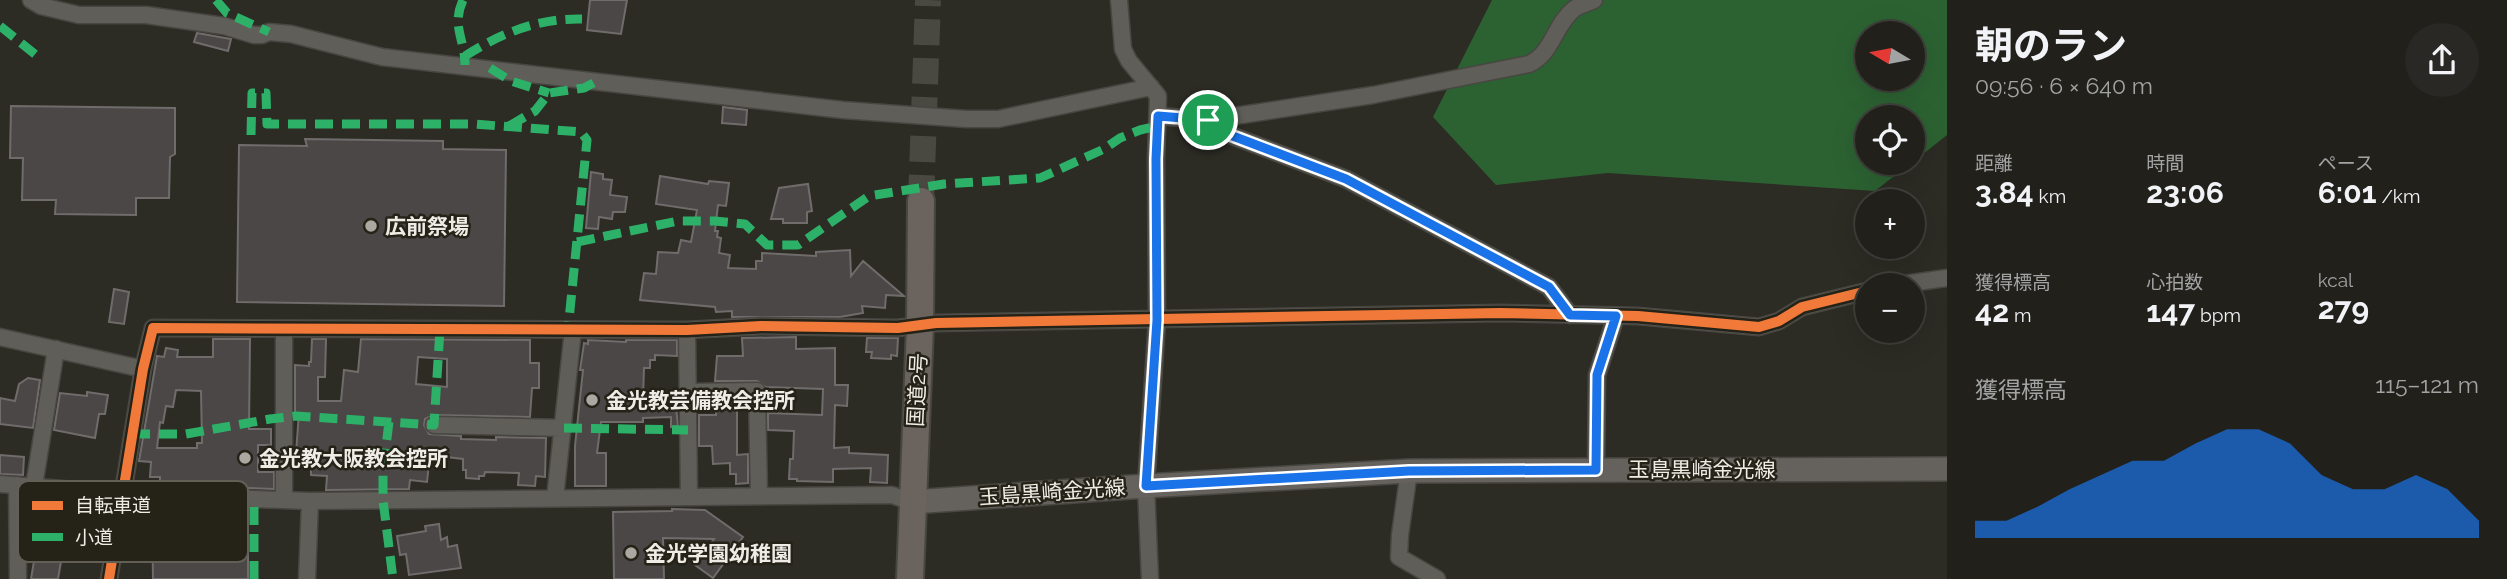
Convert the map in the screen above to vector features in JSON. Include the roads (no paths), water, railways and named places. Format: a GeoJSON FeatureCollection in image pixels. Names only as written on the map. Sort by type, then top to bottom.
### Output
{"type":"FeatureCollection","features":[{"type":"Feature","properties":{"kind":"highway","name":"国道2号"},"geometry":{"type":"LineString","coordinates":[[910,579],[922,201]]}},
{"type":"Feature","properties":{"kind":"main road","name":"玉島黒崎金光線"},"geometry":{"type":"LineString","coordinates":[[912,502],[1409,471],[1947,469]]}},
{"type":"Feature","properties":{"kind":"street"},"geometry":{"type":"LineString","coordinates":[[30,0],[41,6],[79,15],[146,15],[224,26],[254,35],[262,36],[268,32],[291,34],[382,57],[869,112],[998,119],[1151,87]]}},
{"type":"Feature","properties":{"kind":"street"},"geometry":{"type":"LineString","coordinates":[[1119,0],[1123,49],[1129,61],[1158,96],[1157,320],[1146,486],[1150,579]]}},
{"type":"Feature","properties":{"kind":"street"},"geometry":{"type":"LineString","coordinates":[[1158,116],[1208,120],[1373,95],[1529,64],[1538,60],[1546,51],[1575,8],[1594,0]]}},
{"type":"Feature","properties":{"kind":"street"},"geometry":{"type":"LineString","coordinates":[[1208,120],[1230,135],[1346,179],[1549,287],[1570,315]]}},
{"type":"Feature","properties":{"kind":"street"},"geometry":{"type":"LineString","coordinates":[[1925,281],[1947,278]]}},
{"type":"Feature","properties":{"kind":"street"},"geometry":{"type":"LineString","coordinates":[[124,481],[143,369],[153,328],[687,330],[761,326],[920,326],[936,323],[1500,313],[1616,316],[1759,327],[1779,321],[1802,307],[1855,294]]}},
{"type":"Feature","properties":{"kind":"street"},"geometry":{"type":"LineString","coordinates":[[1596,470],[1597,375],[1616,316]]}},
{"type":"Feature","properties":{"kind":"street"},"geometry":{"type":"LineString","coordinates":[[284,328],[284,500]]}},
{"type":"Feature","properties":{"kind":"street"},"geometry":{"type":"LineString","coordinates":[[555,498],[573,330]]}},
{"type":"Feature","properties":{"kind":"street"},"geometry":{"type":"LineString","coordinates":[[687,330],[689,496]]}},
{"type":"Feature","properties":{"kind":"street"},"geometry":{"type":"LineString","coordinates":[[0,337],[143,369]]}},
{"type":"Feature","properties":{"kind":"street"},"geometry":{"type":"LineString","coordinates":[[35,481],[56,349]]}},
{"type":"Feature","properties":{"kind":"street"},"geometry":{"type":"LineString","coordinates":[[688,392],[757,391],[759,496]]}},
{"type":"Feature","properties":{"kind":"street"},"geometry":{"type":"LineString","coordinates":[[434,425],[564,428]]}},
{"type":"Feature","properties":{"kind":"street"},"geometry":{"type":"LineString","coordinates":[[1409,471],[1399,535],[1399,557],[1437,579]]}},
{"type":"Feature","properties":{"kind":"street"},"geometry":{"type":"LineString","coordinates":[[8,485],[18,579]]}},
{"type":"Feature","properties":{"kind":"street"},"geometry":{"type":"LineString","coordinates":[[248,499],[310,501],[892,495],[912,502]]}},
{"type":"Feature","properties":{"kind":"street"},"geometry":{"type":"LineString","coordinates":[[307,579],[310,501]]}},
{"type":"Feature","properties":{"kind":"tunnel"},"geometry":{"type":"LineString","coordinates":[[921,201],[928,0]]}},
{"type":"Feature","properties":{"kind":"place","name":"広前祭場"},"geometry":{"type":"Point","coordinates":[371,226]}},
{"type":"Feature","properties":{"kind":"place","name":"金光教芸備教会控所"},"geometry":{"type":"Point","coordinates":[592,400]}},
{"type":"Feature","properties":{"kind":"place","name":"金光教大阪教会控所"},"geometry":{"type":"Point","coordinates":[245,458]}},
{"type":"Feature","properties":{"kind":"place","name":"金光学園幼稚園"},"geometry":{"type":"Point","coordinates":[631,553]}}]}
